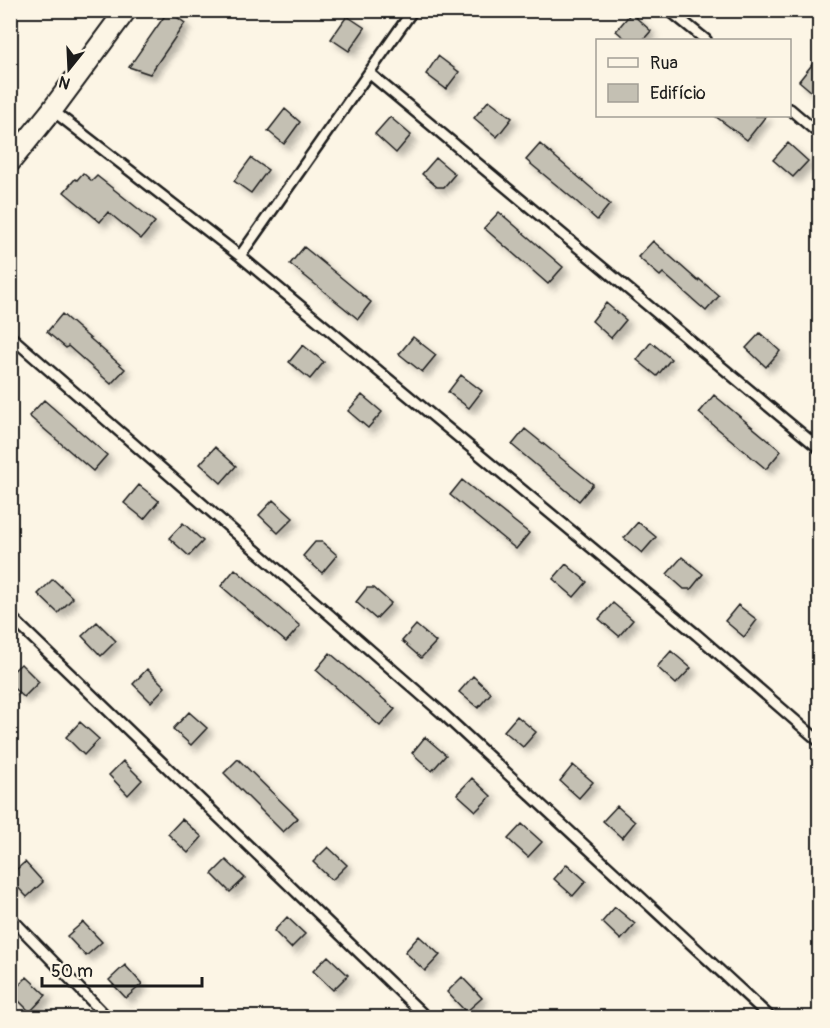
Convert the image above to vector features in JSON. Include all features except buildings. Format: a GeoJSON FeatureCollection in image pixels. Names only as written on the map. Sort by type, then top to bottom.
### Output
{"type":"FeatureCollection","features":[{"type":"Feature","properties":{"kind":"street"},"geometry":{"type":"LineString","coordinates":[[10,162],[52,110],[126,10]]}},
{"type":"Feature","properties":{"kind":"lane"},"geometry":{"type":"LineString","coordinates":[[240,256],[413,10]]}},
{"type":"Feature","properties":{"kind":"lane"},"geometry":{"type":"LineString","coordinates":[[669,10],[705,39]]}},
{"type":"Feature","properties":{"kind":"lane"},"geometry":{"type":"LineString","coordinates":[[369,73],[819,448]]}},
{"type":"Feature","properties":{"kind":"lane"},"geometry":{"type":"LineString","coordinates":[[52,110],[240,256],[697,635],[819,742]]}},
{"type":"Feature","properties":{"kind":"lane"},"geometry":{"type":"LineString","coordinates":[[791,112],[818,133]]}},
{"type":"Feature","properties":{"kind":"lane"},"geometry":{"type":"LineString","coordinates":[[10,336],[442,713],[771,1017]]}},
{"type":"Feature","properties":{"kind":"lane"},"geometry":{"type":"LineString","coordinates":[[10,616],[427,1017]]}},
{"type":"Feature","properties":{"kind":"lane"},"geometry":{"type":"LineString","coordinates":[[10,916],[108,1017]]}}]}
